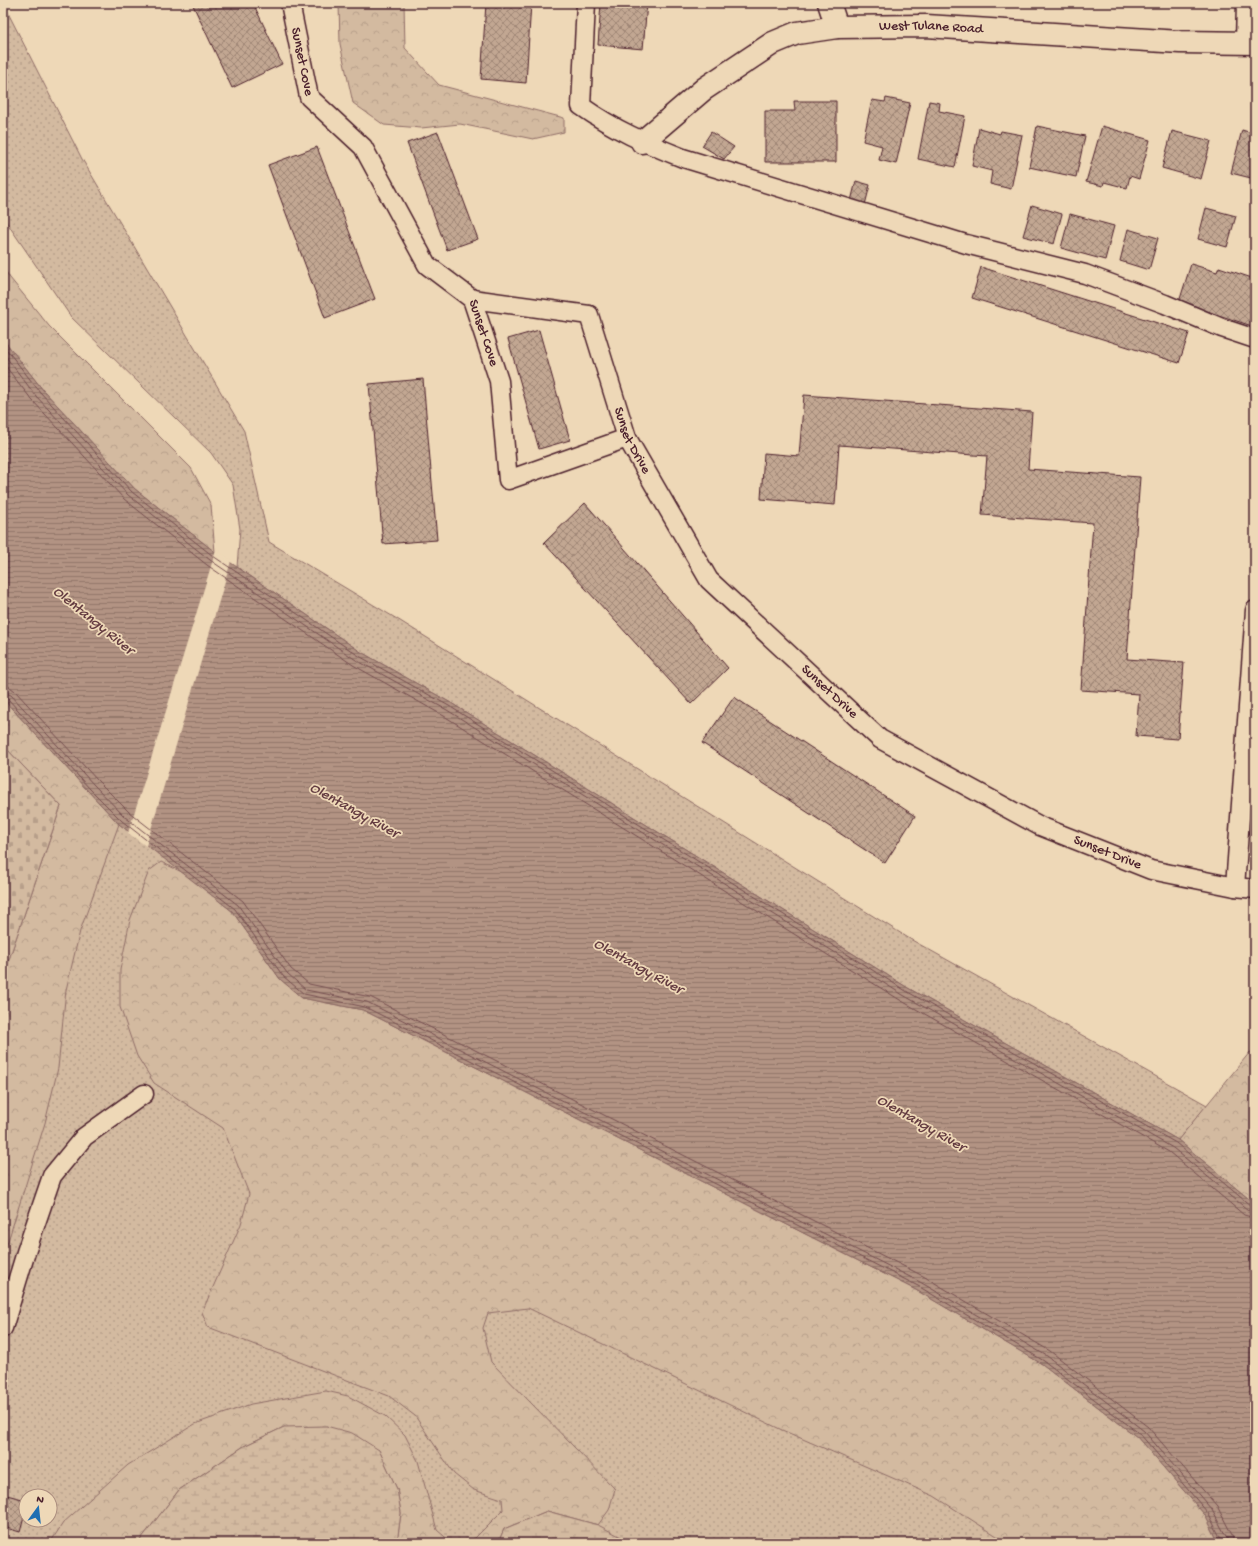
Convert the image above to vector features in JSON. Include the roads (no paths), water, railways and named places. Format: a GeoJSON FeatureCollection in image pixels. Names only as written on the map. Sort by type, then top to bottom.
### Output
{"type":"FeatureCollection","features":[{"type":"Feature","properties":{"kind":"street"},"geometry":{"type":"LineString","coordinates":[[829,3],[837,27]]}},
{"type":"Feature","properties":{"kind":"street"},"geometry":{"type":"LineString","coordinates":[[1248,3],[1251,43]]}},
{"type":"Feature","properties":{"kind":"street","name":"West Tulane Road"},"geometry":{"type":"LineString","coordinates":[[642,142],[704,89],[773,43],[798,34],[837,27],[926,26],[1180,42],[1251,43]]}},
{"type":"Feature","properties":{"kind":"lane","name":"Sunset Cove"},"geometry":{"type":"LineString","coordinates":[[290,3],[309,97],[363,147],[427,265],[472,299],[499,381],[508,480],[627,438]]}},
{"type":"Feature","properties":{"kind":"lane"},"geometry":{"type":"LineString","coordinates":[[586,3],[581,106],[606,123],[642,142],[683,158],[966,244],[1085,274],[1165,304],[1222,328],[1255,339]]}},
{"type":"Feature","properties":{"kind":"lane","name":"Sunset Drive"},"geometry":{"type":"LineString","coordinates":[[472,299],[589,315],[627,438],[709,580],[880,739],[1040,826],[1151,870],[1235,887],[1255,889]]}},
{"type":"Feature","properties":{"kind":"lane"},"geometry":{"type":"LineString","coordinates":[[1235,887],[1255,610]]}},
{"type":"Feature","properties":{"kind":"lane"},"geometry":{"type":"LineString","coordinates":[[3,1328],[26,1252],[52,1176],[84,1138],[144,1094]]}},
{"type":"Feature","properties":{"kind":"water","name":"Olentangy River"},"geometry":{"type":"Polygon","coordinates":[[[3,339],[43,390],[135,489],[215,552],[361,652],[451,703],[908,988],[1178,1140],[1255,1204],[1255,1543],[1219,1543],[1205,1515],[1137,1437],[1042,1364],[916,1290],[363,1010],[302,998],[280,979],[232,911],[119,824],[3,699],[3,339]]]}}]}
